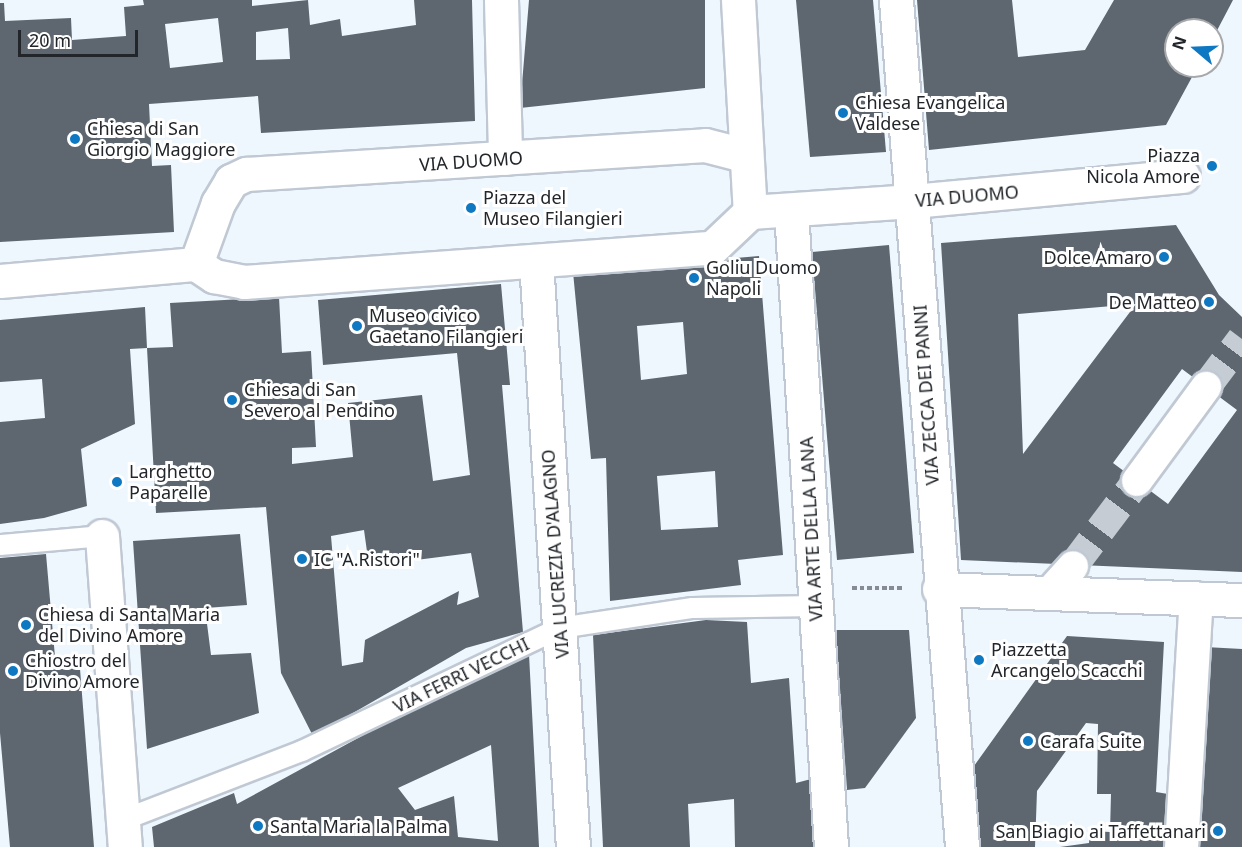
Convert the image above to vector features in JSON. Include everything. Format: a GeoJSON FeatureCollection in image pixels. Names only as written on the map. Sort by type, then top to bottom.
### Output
{"type":"FeatureCollection","features":[{"type":"Feature","properties":{"kind":"street"},"geometry":{"type":"LineString","coordinates":[[501,0],[505,158]]}},
{"type":"Feature","properties":{"kind":"street"},"geometry":{"type":"LineString","coordinates":[[0,281],[196,264],[214,276],[244,282],[712,248],[750,212],[744,155],[738,0]]}},
{"type":"Feature","properties":{"kind":"street","name":"VIA ZECCA DEI PANNI"},"geometry":{"type":"LineString","coordinates":[[897,0],[914,201],[939,589],[962,847]]}},
{"type":"Feature","properties":{"kind":"street","name":"VIA DUOMO"},"geometry":{"type":"LineString","coordinates":[[196,264],[218,203],[231,181],[246,174],[705,145],[744,155]]}},
{"type":"Feature","properties":{"kind":"street","name":"VIA DUOMO"},"geometry":{"type":"LineString","coordinates":[[750,212],[914,201],[1183,176]]}},
{"type":"Feature","properties":{"kind":"street","name":"VIA ARTE DELLA LANA"},"geometry":{"type":"LineString","coordinates":[[791,211],[831,847]]}},
{"type":"Feature","properties":{"kind":"street","name":"VIA LUCREZIA D'ALAGNO"},"geometry":{"type":"LineString","coordinates":[[536,261],[573,847]]}},
{"type":"Feature","properties":{"kind":"street"},"geometry":{"type":"LineString","coordinates":[[1137,481],[1206,387]]}},
{"type":"Feature","properties":{"kind":"street"},"geometry":{"type":"LineString","coordinates":[[102,536],[124,834]]}},
{"type":"Feature","properties":{"kind":"street"},"geometry":{"type":"LineString","coordinates":[[939,589],[1067,585],[1196,598],[1242,600]]}},
{"type":"Feature","properties":{"kind":"street"},"geometry":{"type":"LineString","coordinates":[[1181,847],[1196,598]]}},
{"type":"Feature","properties":{"kind":"lane"},"geometry":{"type":"LineString","coordinates":[[0,545],[102,536]]}},
{"type":"Feature","properties":{"kind":"lane","name":"VIA FERRI VECCHI"},"geometry":{"type":"LineString","coordinates":[[124,834],[560,628],[693,608],[815,596]]}},
{"type":"Feature","properties":{"kind":"path"},"geometry":{"type":"LineString","coordinates":[[815,596],[939,589]]}},
{"type":"Feature","properties":{"kind":"building"},"geometry":{"type":"Polygon","coordinates":[[[143,0],[252,0],[252,6],[308,0],[310,25],[340,19],[342,36],[416,25],[414,0],[472,0],[475,121],[261,133],[258,96],[149,104],[152,166],[171,165],[174,232],[0,242],[0,3],[4,3],[5,21],[71,18],[72,40],[126,36],[124,7],[144,5],[143,0]],[[218,18],[165,24],[170,68],[223,62],[218,18]],[[288,28],[256,32],[256,60],[290,59],[288,28]]]}},
{"type":"Feature","properties":{"kind":"building"},"geometry":{"type":"Polygon","coordinates":[[[529,0],[705,0],[705,88],[520,108],[529,0]]]}},
{"type":"Feature","properties":{"kind":"building"},"geometry":{"type":"Polygon","coordinates":[[[796,0],[873,0],[886,152],[810,157],[796,0]]]}},
{"type":"Feature","properties":{"kind":"building"},"geometry":{"type":"Polygon","coordinates":[[[917,0],[1012,0],[1018,57],[1085,50],[1114,0],[1233,0],[1224,18],[1164,18],[1164,78],[1191,78],[1166,125],[929,150],[917,0]]]}},
{"type":"Feature","properties":{"kind":"building"},"geometry":{"type":"Polygon","coordinates":[[[1176,225],[1219,295],[1242,317],[1242,572],[961,560],[941,243],[1176,225]],[[1136,304],[1018,314],[1023,454],[1136,304]],[[1182,369],[1113,463],[1168,504],[1237,410],[1182,369]]]}},
{"type":"Feature","properties":{"kind":"building"},"geometry":{"type":"Polygon","coordinates":[[[889,245],[914,553],[837,560],[812,252],[889,245]]]}},
{"type":"Feature","properties":{"kind":"building"},"geometry":{"type":"Polygon","coordinates":[[[759,256],[783,555],[738,560],[741,585],[610,601],[606,458],[591,459],[573,272],[759,256]],[[683,322],[637,326],[641,380],[687,374],[683,322]],[[715,471],[657,476],[661,530],[718,527],[715,471]]]}},
{"type":"Feature","properties":{"kind":"building"},"geometry":{"type":"Polygon","coordinates":[[[501,284],[510,385],[502,385],[523,632],[466,648],[313,736],[281,673],[266,507],[156,513],[147,348],[173,347],[170,303],[279,297],[282,353],[311,351],[316,447],[292,448],[292,464],[353,457],[348,403],[422,395],[433,481],[470,475],[457,353],[323,365],[318,300],[501,284]],[[364,530],[331,536],[342,666],[363,662],[365,640],[459,591],[457,605],[479,597],[471,553],[369,566],[364,530]]]}},
{"type":"Feature","properties":{"kind":"building"},"geometry":{"type":"Polygon","coordinates":[[[145,307],[147,348],[130,349],[135,424],[81,449],[87,506],[44,518],[0,524],[0,422],[45,418],[42,379],[0,382],[0,320],[145,307]]]}},
{"type":"Feature","properties":{"kind":"building"},"geometry":{"type":"Polygon","coordinates":[[[240,534],[247,605],[205,608],[211,655],[251,653],[259,713],[147,749],[133,541],[240,534]]]}},
{"type":"Feature","properties":{"kind":"building"},"geometry":{"type":"Polygon","coordinates":[[[46,554],[55,657],[79,656],[94,847],[10,847],[0,733],[0,558],[46,554]]]}},
{"type":"Feature","properties":{"kind":"building"},"geometry":{"type":"Polygon","coordinates":[[[706,620],[747,622],[751,683],[789,678],[796,783],[811,779],[814,847],[735,847],[734,799],[688,804],[690,847],[603,847],[593,635],[706,620]]]}},
{"type":"Feature","properties":{"kind":"building"},"geometry":{"type":"Polygon","coordinates":[[[836,630],[909,630],[916,718],[865,788],[847,790],[836,630]]]}},
{"type":"Feature","properties":{"kind":"building"},"geometry":{"type":"Polygon","coordinates":[[[1067,636],[1164,642],[1156,792],[1168,794],[1165,847],[1060,847],[1089,843],[1090,831],[1110,832],[1111,794],[1097,794],[1098,724],[1086,723],[1037,791],[1035,847],[976,847],[974,766],[1067,636]]]}},
{"type":"Feature","properties":{"kind":"building"},"geometry":{"type":"Polygon","coordinates":[[[1205,647],[1242,649],[1242,847],[1193,847],[1205,647]]]}},
{"type":"Feature","properties":{"kind":"building"},"geometry":{"type":"Polygon","coordinates":[[[529,654],[539,847],[154,847],[152,827],[234,793],[237,804],[382,725],[529,654]],[[491,745],[398,788],[415,810],[454,796],[458,837],[498,841],[491,745]]]}},
{"type":"Feature","properties":{"kind":"tunnel"},"geometry":{"type":"LineString","coordinates":[[1206,387],[1242,339]]}},
{"type":"Feature","properties":{"kind":"tunnel"},"geometry":{"type":"LineString","coordinates":[[1073,566],[1137,481]]}},
{"type":"Feature","properties":{"kind":"place","name":"Chiesa Evangelica Valdese"},"geometry":{"type":"Point","coordinates":[843,113]}},
{"type":"Feature","properties":{"kind":"place","name":"Chiesa di San Giorgio Maggiore"},"geometry":{"type":"Point","coordinates":[75,139]}},
{"type":"Feature","properties":{"kind":"place","name":"Piazza Nicola Amore"},"geometry":{"type":"Point","coordinates":[1212,166]}},
{"type":"Feature","properties":{"kind":"place","name":"Piazza del Museo Filangieri"},"geometry":{"type":"Point","coordinates":[471,208]}},
{"type":"Feature","properties":{"kind":"place","name":"Dolce Amaro"},"geometry":{"type":"Point","coordinates":[1164,257]}},
{"type":"Feature","properties":{"kind":"place","name":"Goliu Duomo Napoli"},"geometry":{"type":"Point","coordinates":[694,278]}},
{"type":"Feature","properties":{"kind":"place","name":"De Matteo"},"geometry":{"type":"Point","coordinates":[1209,302]}},
{"type":"Feature","properties":{"kind":"place","name":"Museo civico Gaetano Filangieri"},"geometry":{"type":"Point","coordinates":[357,326]}},
{"type":"Feature","properties":{"kind":"place","name":"Chiesa di San Severo al Pendino"},"geometry":{"type":"Point","coordinates":[232,400]}},
{"type":"Feature","properties":{"kind":"place","name":"Larghetto Paparelle"},"geometry":{"type":"Point","coordinates":[117,482]}},
{"type":"Feature","properties":{"kind":"place","name":"IC \"A.Ristori\""},"geometry":{"type":"Point","coordinates":[302,559]}},
{"type":"Feature","properties":{"kind":"place","name":"Chiesa di Santa Maria del Divino Amore"},"geometry":{"type":"Point","coordinates":[26,625]}},
{"type":"Feature","properties":{"kind":"place","name":"Piazzetta Arcangelo Scacchi"},"geometry":{"type":"Point","coordinates":[979,660]}},
{"type":"Feature","properties":{"kind":"place","name":"Chiostro del Divino Amore"},"geometry":{"type":"Point","coordinates":[13,671]}},
{"type":"Feature","properties":{"kind":"place","name":"Carafa Suite"},"geometry":{"type":"Point","coordinates":[1028,741]}},
{"type":"Feature","properties":{"kind":"place","name":"Santa Maria la Palma"},"geometry":{"type":"Point","coordinates":[258,826]}},
{"type":"Feature","properties":{"kind":"place","name":"San Biagio ai Taffettanari"},"geometry":{"type":"Point","coordinates":[1218,831]}}]}
